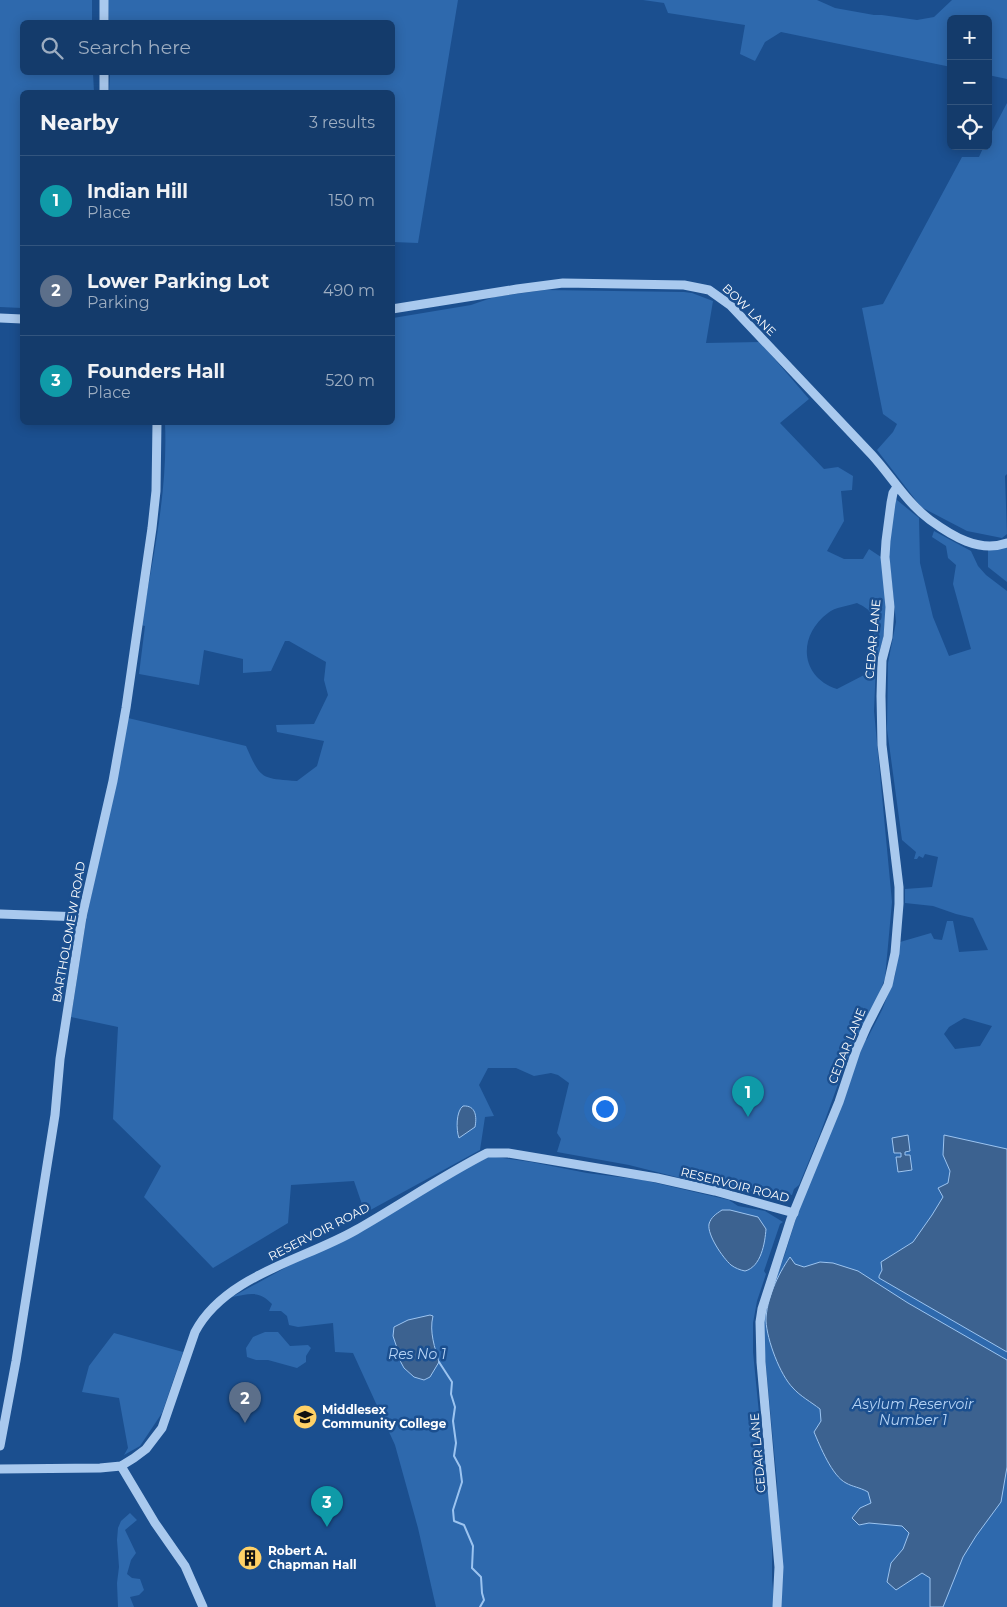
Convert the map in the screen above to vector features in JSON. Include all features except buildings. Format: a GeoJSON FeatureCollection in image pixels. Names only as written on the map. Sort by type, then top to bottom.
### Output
{"type":"FeatureCollection","features":[{"type":"Feature","properties":{"kind":"street"},"geometry":{"type":"LineString","coordinates":[[104,0],[104,20]]}},
{"type":"Feature","properties":{"kind":"street"},"geometry":{"type":"LineString","coordinates":[[104,75],[104,90]]}},
{"type":"Feature","properties":{"kind":"street","name":"BOW LANE"},"geometry":{"type":"LineString","coordinates":[[395,309],[563,283],[684,285],[709,290],[730,305],[867,450],[916,508],[951,534],[975,545],[998,546],[1007,543]]}},
{"type":"Feature","properties":{"kind":"street"},"geometry":{"type":"LineString","coordinates":[[0,318],[20,318]]}},
{"type":"Feature","properties":{"kind":"street","name":"BARTHOLOMEW ROAD"},"geometry":{"type":"LineString","coordinates":[[0,1446],[16,1361],[55,1115],[60,1059],[82,917],[113,781],[126,708],[154,510],[157,425]]}},
{"type":"Feature","properties":{"kind":"street","name":"CEDAR LANE"},"geometry":{"type":"LineString","coordinates":[[777,1607],[778,1547],[761,1362],[760,1322],[768,1289],[794,1213],[839,1102],[867,1026],[888,985],[895,953],[899,887],[882,745],[881,688],[882,660],[888,637],[890,607],[885,557],[886,542],[893,493],[897,487]]}},
{"type":"Feature","properties":{"kind":"street"},"geometry":{"type":"LineString","coordinates":[[0,914],[82,917]]}},
{"type":"Feature","properties":{"kind":"street","name":"RESERVOIR ROAD"},"geometry":{"type":"LineString","coordinates":[[122,1466],[146,1449],[162,1428],[195,1332],[204,1318],[222,1298],[254,1278],[354,1231],[487,1153],[508,1153],[657,1178],[715,1191],[794,1213]]}},
{"type":"Feature","properties":{"kind":"street"},"geometry":{"type":"LineString","coordinates":[[0,1469],[122,1466],[155,1523],[185,1566],[203,1607]]}},
{"type":"Feature","properties":{"kind":"shaded area"},"geometry":{"type":"Polygon","coordinates":[[[0,0],[92,0],[92,20],[20,20],[20,75],[93,75],[94,90],[20,90],[20,308],[0,307],[0,0]]]}},
{"type":"Feature","properties":{"kind":"shaded area"},"geometry":{"type":"Polygon","coordinates":[[[108,0],[458,0],[418,243],[395,242],[395,90],[109,90],[110,75],[395,75],[395,20],[109,20],[108,0]]]}},
{"type":"Feature","properties":{"kind":"shaded area"},"geometry":{"type":"Polygon","coordinates":[[[643,0],[817,0],[835,8],[917,20],[934,17],[952,0],[1007,0],[1007,79],[992,76],[992,15],[947,15],[947,66],[781,32],[765,42],[755,61],[740,54],[745,25],[668,13],[664,3],[643,0]]]}},
{"type":"Feature","properties":{"kind":"shaded area"},"geometry":{"type":"Polygon","coordinates":[[[1007,103],[1007,474],[1005,476],[1007,534],[1002,538],[967,531],[921,507],[877,450],[893,432],[897,424],[883,414],[862,308],[883,304],[962,157],[979,157],[982,150],[992,150],[992,131],[1007,103]]]}},
{"type":"Feature","properties":{"kind":"shaded area"},"geometry":{"type":"Polygon","coordinates":[[[545,290],[692,293],[713,301],[706,343],[760,342],[809,399],[780,423],[824,469],[838,467],[853,476],[852,490],[841,491],[844,521],[827,551],[844,559],[863,559],[869,549],[884,559],[888,599],[883,639],[876,663],[874,711],[892,902],[885,978],[875,1005],[846,1062],[820,1134],[799,1185],[794,1189],[792,1195],[720,1188],[629,1165],[557,1152],[561,1139],[557,1133],[569,1083],[558,1075],[551,1073],[534,1076],[516,1068],[488,1068],[479,1085],[494,1116],[485,1117],[480,1150],[365,1213],[354,1181],[291,1185],[288,1223],[213,1268],[144,1197],[161,1166],[113,1119],[118,1027],[71,1017],[86,921],[128,718],[246,746],[255,765],[264,775],[269,778],[297,781],[317,766],[324,741],[277,732],[276,725],[314,724],[328,695],[324,680],[326,662],[289,641],[285,641],[271,671],[243,673],[243,659],[204,650],[199,685],[139,674],[145,626],[141,625],[162,499],[165,425],[395,425],[395,318],[471,305],[494,297],[545,290]],[[857,603],[834,609],[818,622],[807,644],[810,666],[816,675],[825,683],[837,689],[866,674],[873,643],[874,620],[866,608],[857,603]]]}},
{"type":"Feature","properties":{"kind":"shaded area"},"geometry":{"type":"Polygon","coordinates":[[[892,496],[919,518],[920,563],[933,617],[949,656],[971,649],[953,584],[956,565],[948,558],[946,546],[932,537],[934,531],[971,551],[978,566],[986,575],[1007,591],[1007,1607],[779,1607],[780,1557],[777,1482],[762,1325],[767,1303],[797,1215],[854,1063],[882,1010],[895,976],[900,942],[931,933],[934,939],[942,940],[947,921],[953,921],[959,952],[988,950],[973,918],[933,906],[905,903],[905,889],[932,887],[938,857],[925,854],[923,858],[919,856],[917,859],[914,859],[916,852],[902,840],[887,729],[888,663],[896,622],[889,555],[892,496]],[[964,1018],[949,1027],[944,1034],[955,1049],[980,1046],[992,1026],[964,1018]]]}},
{"type":"Feature","properties":{"kind":"shaded area"},"geometry":{"type":"Polygon","coordinates":[[[1007,548],[1007,582],[988,567],[988,549],[1007,548]]]}},
{"type":"Feature","properties":{"kind":"shaded area"},"geometry":{"type":"Polygon","coordinates":[[[489,1156],[587,1173],[643,1180],[729,1200],[738,1206],[765,1211],[783,1222],[780,1224],[764,1271],[766,1274],[757,1301],[753,1323],[753,1352],[762,1444],[768,1466],[772,1530],[772,1580],[775,1607],[436,1607],[418,1528],[395,1445],[353,1353],[335,1352],[333,1323],[298,1327],[289,1325],[287,1316],[281,1311],[269,1311],[272,1304],[263,1297],[254,1294],[232,1297],[489,1156]]]}},
{"type":"Feature","properties":{"kind":"shaded area"},"geometry":{"type":"Polygon","coordinates":[[[265,1332],[278,1332],[290,1346],[308,1345],[311,1348],[306,1356],[306,1362],[297,1368],[268,1360],[256,1360],[247,1357],[246,1348],[253,1337],[265,1332]]]}},
{"type":"Feature","properties":{"kind":"shaded area"},"geometry":{"type":"Polygon","coordinates":[[[114,1333],[183,1352],[162,1413],[140,1446],[124,1455],[128,1448],[119,1398],[82,1392],[89,1366],[114,1333]]]}},
{"type":"Feature","properties":{"kind":"shaded area"},"geometry":{"type":"Polygon","coordinates":[[[130,1513],[137,1520],[125,1530],[136,1553],[131,1560],[127,1574],[132,1578],[140,1579],[144,1590],[139,1595],[130,1597],[134,1607],[118,1607],[118,1528],[121,1521],[130,1513]]]}},
{"type":"Feature","properties":{"kind":"water"},"geometry":{"type":"Polygon","coordinates":[[[463,1106],[471,1107],[475,1112],[476,1123],[475,1127],[459,1138],[457,1121],[463,1106]]]}},
{"type":"Feature","properties":{"kind":"water"},"geometry":{"type":"Polygon","coordinates":[[[908,1135],[910,1151],[905,1152],[905,1155],[910,1155],[912,1170],[898,1172],[896,1157],[901,1157],[901,1153],[894,1153],[892,1138],[908,1135]]]}},
{"type":"Feature","properties":{"kind":"water"},"geometry":{"type":"Polygon","coordinates":[[[944,1135],[1007,1149],[1007,1352],[879,1278],[882,1270],[881,1262],[913,1242],[943,1197],[938,1188],[948,1183],[950,1171],[943,1155],[944,1135]]]}},
{"type":"Feature","properties":{"kind":"water"},"geometry":{"type":"Polygon","coordinates":[[[722,1210],[730,1210],[758,1217],[766,1229],[761,1254],[755,1265],[750,1269],[745,1271],[731,1265],[720,1252],[710,1234],[710,1222],[722,1210]]]}},
{"type":"Feature","properties":{"kind":"water","name":"Asylum Reservoir Number 1"},"geometry":{"type":"Polygon","coordinates":[[[790,1257],[795,1264],[804,1267],[820,1262],[833,1263],[858,1271],[908,1303],[1007,1360],[1007,1467],[1001,1502],[963,1557],[943,1607],[930,1607],[930,1578],[922,1573],[896,1590],[887,1582],[891,1563],[903,1549],[909,1533],[902,1526],[869,1523],[859,1525],[852,1518],[860,1508],[871,1503],[868,1492],[846,1483],[836,1474],[814,1432],[821,1421],[820,1409],[793,1388],[783,1375],[775,1357],[767,1329],[768,1305],[781,1271],[790,1257]]]}},
{"type":"Feature","properties":{"kind":"water","name":"Res No 1"},"geometry":{"type":"Polygon","coordinates":[[[433,1316],[432,1334],[439,1362],[430,1377],[424,1380],[414,1377],[404,1368],[397,1355],[393,1336],[394,1327],[408,1320],[433,1316]]]}},
{"type":"Feature","properties":{"kind":"waterway"},"geometry":{"type":"LineString","coordinates":[[439,1362],[452,1382],[451,1394],[455,1407],[453,1421],[456,1443],[454,1456],[460,1467],[462,1482],[453,1510],[454,1521],[464,1525],[473,1546],[472,1568],[481,1577],[484,1600],[480,1607]]}},
{"type":"Feature","properties":{"kind":"place","name":"Indian Hill"},"geometry":{"type":"Point","coordinates":[748,1117]}},
{"type":"Feature","properties":{"kind":"place","name":"Middlesex Community College"},"geometry":{"type":"Point","coordinates":[305,1417]}},
{"type":"Feature","properties":{"kind":"place","name":"Lower Parking Lot"},"geometry":{"type":"Point","coordinates":[245,1423]}},
{"type":"Feature","properties":{"kind":"place","name":"Founders Hall"},"geometry":{"type":"Point","coordinates":[327,1527]}},
{"type":"Feature","properties":{"kind":"place","name":"Robert A. Chapman Hall"},"geometry":{"type":"Point","coordinates":[250,1558]}}]}
